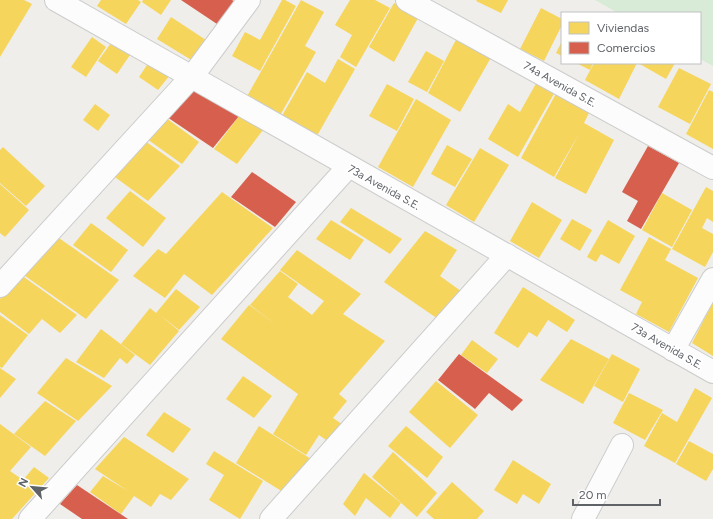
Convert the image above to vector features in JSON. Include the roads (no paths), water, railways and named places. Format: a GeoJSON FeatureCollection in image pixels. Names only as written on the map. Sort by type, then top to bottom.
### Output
{"type":"FeatureCollection","features":[{"type":"Feature","properties":{"kind":"street","name":"73a Avenida S.E."},"geometry":{"type":"LineString","coordinates":[[56,0],[348,167],[713,372]]}},
{"type":"Feature","properties":{"kind":"street"},"geometry":{"type":"LineString","coordinates":[[0,286],[192,77],[249,0]]}},
{"type":"Feature","properties":{"kind":"street","name":"74a Avenida S.E."},"geometry":{"type":"LineString","coordinates":[[406,0],[713,168]]}},
{"type":"Feature","properties":{"kind":"street"},"geometry":{"type":"LineString","coordinates":[[30,519],[348,167]]}},
{"type":"Feature","properties":{"kind":"street"},"geometry":{"type":"LineString","coordinates":[[271,519],[506,255]]}},
{"type":"Feature","properties":{"kind":"street"},"geometry":{"type":"LineString","coordinates":[[673,350],[713,279]]}},
{"type":"Feature","properties":{"kind":"street"},"geometry":{"type":"LineString","coordinates":[[583,519],[622,445]]}}]}
